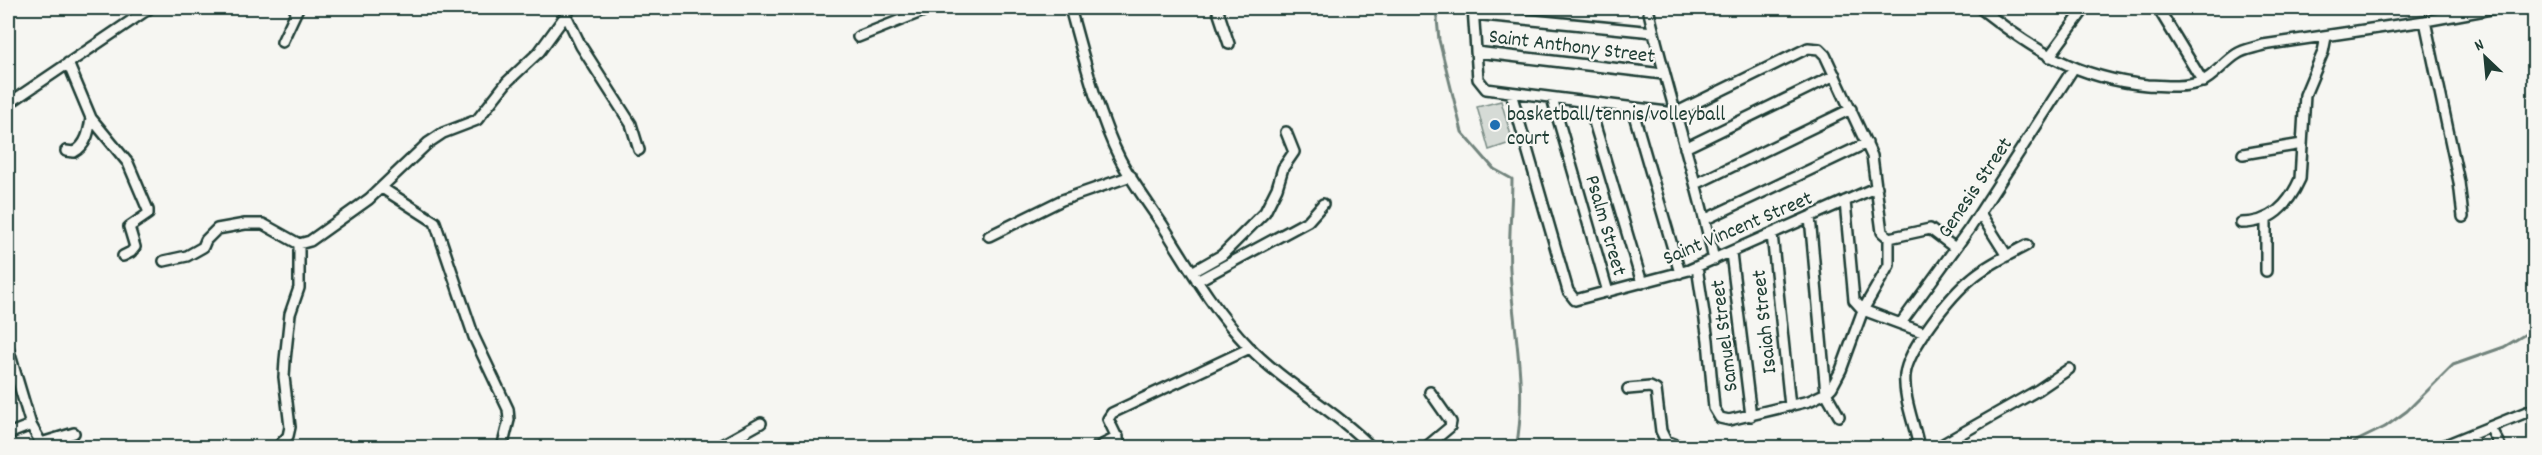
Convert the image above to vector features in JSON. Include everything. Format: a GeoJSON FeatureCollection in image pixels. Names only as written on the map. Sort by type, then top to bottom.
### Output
{"type":"FeatureCollection","features":[{"type":"Feature","properties":{"kind":"street"},"geometry":{"type":"LineString","coordinates":[[8,104],[150,8]]}},
{"type":"Feature","properties":{"kind":"street"},"geometry":{"type":"LineString","coordinates":[[282,42],[298,8]]}},
{"type":"Feature","properties":{"kind":"street"},"geometry":{"type":"LineString","coordinates":[[858,37],[931,8]]}},
{"type":"Feature","properties":{"kind":"street"},"geometry":{"type":"LineString","coordinates":[[1070,8],[1107,126],[1120,159],[1197,281],[1225,320],[1250,348],[1372,447]]}},
{"type":"Feature","properties":{"kind":"street"},"geometry":{"type":"LineString","coordinates":[[1217,8],[1229,44]]}},
{"type":"Feature","properties":{"kind":"street"},"geometry":{"type":"LineString","coordinates":[[1648,8],[1663,74],[1706,219],[1714,260]]}},
{"type":"Feature","properties":{"kind":"street"},"geometry":{"type":"LineString","coordinates":[[1980,8],[2049,57],[2073,69],[2132,83],[2175,87],[2203,82],[2238,52],[2263,45],[2326,37],[2496,8]]}},
{"type":"Feature","properties":{"kind":"street"},"geometry":{"type":"LineString","coordinates":[[2049,57],[2085,8]]}},
{"type":"Feature","properties":{"kind":"street"},"geometry":{"type":"LineString","coordinates":[[2158,8],[2203,82]]}},
{"type":"Feature","properties":{"kind":"street"},"geometry":{"type":"LineString","coordinates":[[568,10],[585,54],[631,124],[639,150]]}},
{"type":"Feature","properties":{"kind":"street"},"geometry":{"type":"LineString","coordinates":[[164,261],[187,256],[203,247],[206,240],[217,229],[236,225],[263,224],[299,244],[310,241],[382,189],[428,142],[443,133],[477,120],[507,82],[539,52],[568,10]]}},
{"type":"Feature","properties":{"kind":"street"},"geometry":{"type":"LineString","coordinates":[[1653,32],[1473,11],[1478,79],[1482,87],[1490,91],[1675,113],[1808,48],[1814,47],[1822,51],[1867,143],[1882,232],[1889,238],[1890,265],[1863,310],[1841,370],[1826,393],[1790,406],[1725,420],[1720,418],[1714,408],[1708,340],[1697,267]]}},
{"type":"Feature","properties":{"kind":"street"},"geometry":{"type":"LineString","coordinates":[[2425,21],[2459,182],[2463,217]]}},
{"type":"Feature","properties":{"kind":"street"},"geometry":{"type":"LineString","coordinates":[[2241,223],[2255,223],[2266,219],[2282,209],[2294,193],[2300,179],[2305,95],[2323,52],[2326,37]]}},
{"type":"Feature","properties":{"kind":"street","name":"Saint Anthony Street"},"geometry":{"type":"LineString","coordinates":[[1476,52],[1663,74]]}},
{"type":"Feature","properties":{"kind":"street"},"geometry":{"type":"LineString","coordinates":[[69,63],[91,118],[128,163],[148,210],[148,214],[129,227],[135,247],[123,256]]}},
{"type":"Feature","properties":{"kind":"street","name":"Genesis Street"},"geometry":{"type":"LineString","coordinates":[[1901,323],[1980,213],[2073,69]]}},
{"type":"Feature","properties":{"kind":"street"},"geometry":{"type":"LineString","coordinates":[[1685,148],[1835,75]]}},
{"type":"Feature","properties":{"kind":"street","name":"Saint Vincent Street"},"geometry":{"type":"LineString","coordinates":[[1511,93],[1568,291],[1573,298],[1579,300],[1697,267],[1876,187]]}},
{"type":"Feature","properties":{"kind":"street","name":"Psalm Street"},"geometry":{"type":"LineString","coordinates":[[1552,98],[1608,292]]}},
{"type":"Feature","properties":{"kind":"street"},"geometry":{"type":"LineString","coordinates":[[1588,102],[1642,284]]}},
{"type":"Feature","properties":{"kind":"street"},"geometry":{"type":"LineString","coordinates":[[1632,108],[1680,273]]}},
{"type":"Feature","properties":{"kind":"street"},"geometry":{"type":"LineString","coordinates":[[1696,184],[1851,109]]}},
{"type":"Feature","properties":{"kind":"street"},"geometry":{"type":"LineString","coordinates":[[66,151],[74,152],[82,145],[89,131],[91,118]]}},
{"type":"Feature","properties":{"kind":"street"},"geometry":{"type":"LineString","coordinates":[[1192,272],[1222,255],[1265,212],[1277,188],[1283,168],[1294,152],[1286,132]]}},
{"type":"Feature","properties":{"kind":"street"},"geometry":{"type":"LineString","coordinates":[[1706,219],[1867,143]]}},
{"type":"Feature","properties":{"kind":"street"},"geometry":{"type":"LineString","coordinates":[[2243,154],[2302,144]]}},
{"type":"Feature","properties":{"kind":"street"},"geometry":{"type":"LineString","coordinates":[[989,236],[1062,200],[1131,176]]}},
{"type":"Feature","properties":{"kind":"street"},"geometry":{"type":"LineString","coordinates":[[382,189],[435,222],[474,337],[507,409],[509,420],[502,447]]}},
{"type":"Feature","properties":{"kind":"street"},"geometry":{"type":"LineString","coordinates":[[1845,201],[1852,295],[1863,310],[1925,333]]}},
{"type":"Feature","properties":{"kind":"street"},"geometry":{"type":"LineString","coordinates":[[1197,281],[1308,221],[1323,204]]}},
{"type":"Feature","properties":{"kind":"street"},"geometry":{"type":"LineString","coordinates":[[1980,213],[2007,256]]}},
{"type":"Feature","properties":{"kind":"street"},"geometry":{"type":"LineString","coordinates":[[1810,217],[1826,393],[1839,416]]}},
{"type":"Feature","properties":{"kind":"street"},"geometry":{"type":"LineString","coordinates":[[2266,219],[2266,271]]}},
{"type":"Feature","properties":{"kind":"street"},"geometry":{"type":"LineString","coordinates":[[1889,238],[1930,229],[1955,248]]}},
{"type":"Feature","properties":{"kind":"street","name":"Isaiah Street"},"geometry":{"type":"LineString","coordinates":[[1772,234],[1790,406]]}},
{"type":"Feature","properties":{"kind":"street"},"geometry":{"type":"LineString","coordinates":[[277,447],[288,436],[290,427],[284,377],[290,314],[299,288],[299,244]]}},
{"type":"Feature","properties":{"kind":"street"},"geometry":{"type":"LineString","coordinates":[[1919,447],[1905,381],[1908,363],[1925,333],[1972,278],[2027,245]]}},
{"type":"Feature","properties":{"kind":"street","name":"Samuel Street"},"geometry":{"type":"LineString","coordinates":[[1731,253],[1750,416]]}},
{"type":"Feature","properties":{"kind":"street"},"geometry":{"type":"LineString","coordinates":[[8,348],[31,425],[41,443],[74,433]]}},
{"type":"Feature","properties":{"kind":"street"},"geometry":{"type":"LineString","coordinates":[[1122,447],[1108,419],[1112,413],[1250,348]]}},
{"type":"Feature","properties":{"kind":"street"},"geometry":{"type":"LineString","coordinates":[[1936,447],[2038,390],[2069,369]]}},
{"type":"Feature","properties":{"kind":"street"},"geometry":{"type":"LineString","coordinates":[[1628,389],[1650,387],[1656,390],[1662,431],[1666,441],[1685,447]]}},
{"type":"Feature","properties":{"kind":"street"},"geometry":{"type":"LineString","coordinates":[[1425,447],[1450,427],[1450,422],[1430,392]]}},
{"type":"Feature","properties":{"kind":"street"},"geometry":{"type":"LineString","coordinates":[[2439,447],[2535,409]]}},
{"type":"Feature","properties":{"kind":"street"},"geometry":{"type":"LineString","coordinates":[[716,447],[761,423]]}},
{"type":"Feature","properties":{"kind":"street"},"geometry":{"type":"LineString","coordinates":[[8,434],[31,425]]}},
{"type":"Feature","properties":{"kind":"street"},"geometry":{"type":"LineString","coordinates":[[2490,427],[2500,447]]}},
{"type":"Feature","properties":{"kind":"street"},"geometry":{"type":"LineString","coordinates":[[2470,435],[2477,447]]}},
{"type":"Feature","properties":{"kind":"street"},"geometry":{"type":"LineString","coordinates":[[1096,447],[1118,437]]}},
{"type":"Feature","properties":{"kind":"shaded area","name":"basketball/tennis/volleyball court"},"geometry":{"type":"Polygon","coordinates":[[[1501,101],[1513,142],[1489,150],[1477,107],[1501,101]]]}},
{"type":"Feature","properties":{"kind":"waterway"},"geometry":{"type":"LineString","coordinates":[[1436,8],[1439,40],[1462,132],[1494,169],[1512,179],[1510,259],[1521,403],[1516,448]]}},
{"type":"Feature","properties":{"kind":"waterway"},"geometry":{"type":"LineString","coordinates":[[2342,448],[2385,427],[2407,411],[2453,365],[2504,347],[2534,329]]}},
{"type":"Feature","properties":{"kind":"place","name":"basketball/tennis/volleyball court"},"geometry":{"type":"Point","coordinates":[1495,125]}}]}
